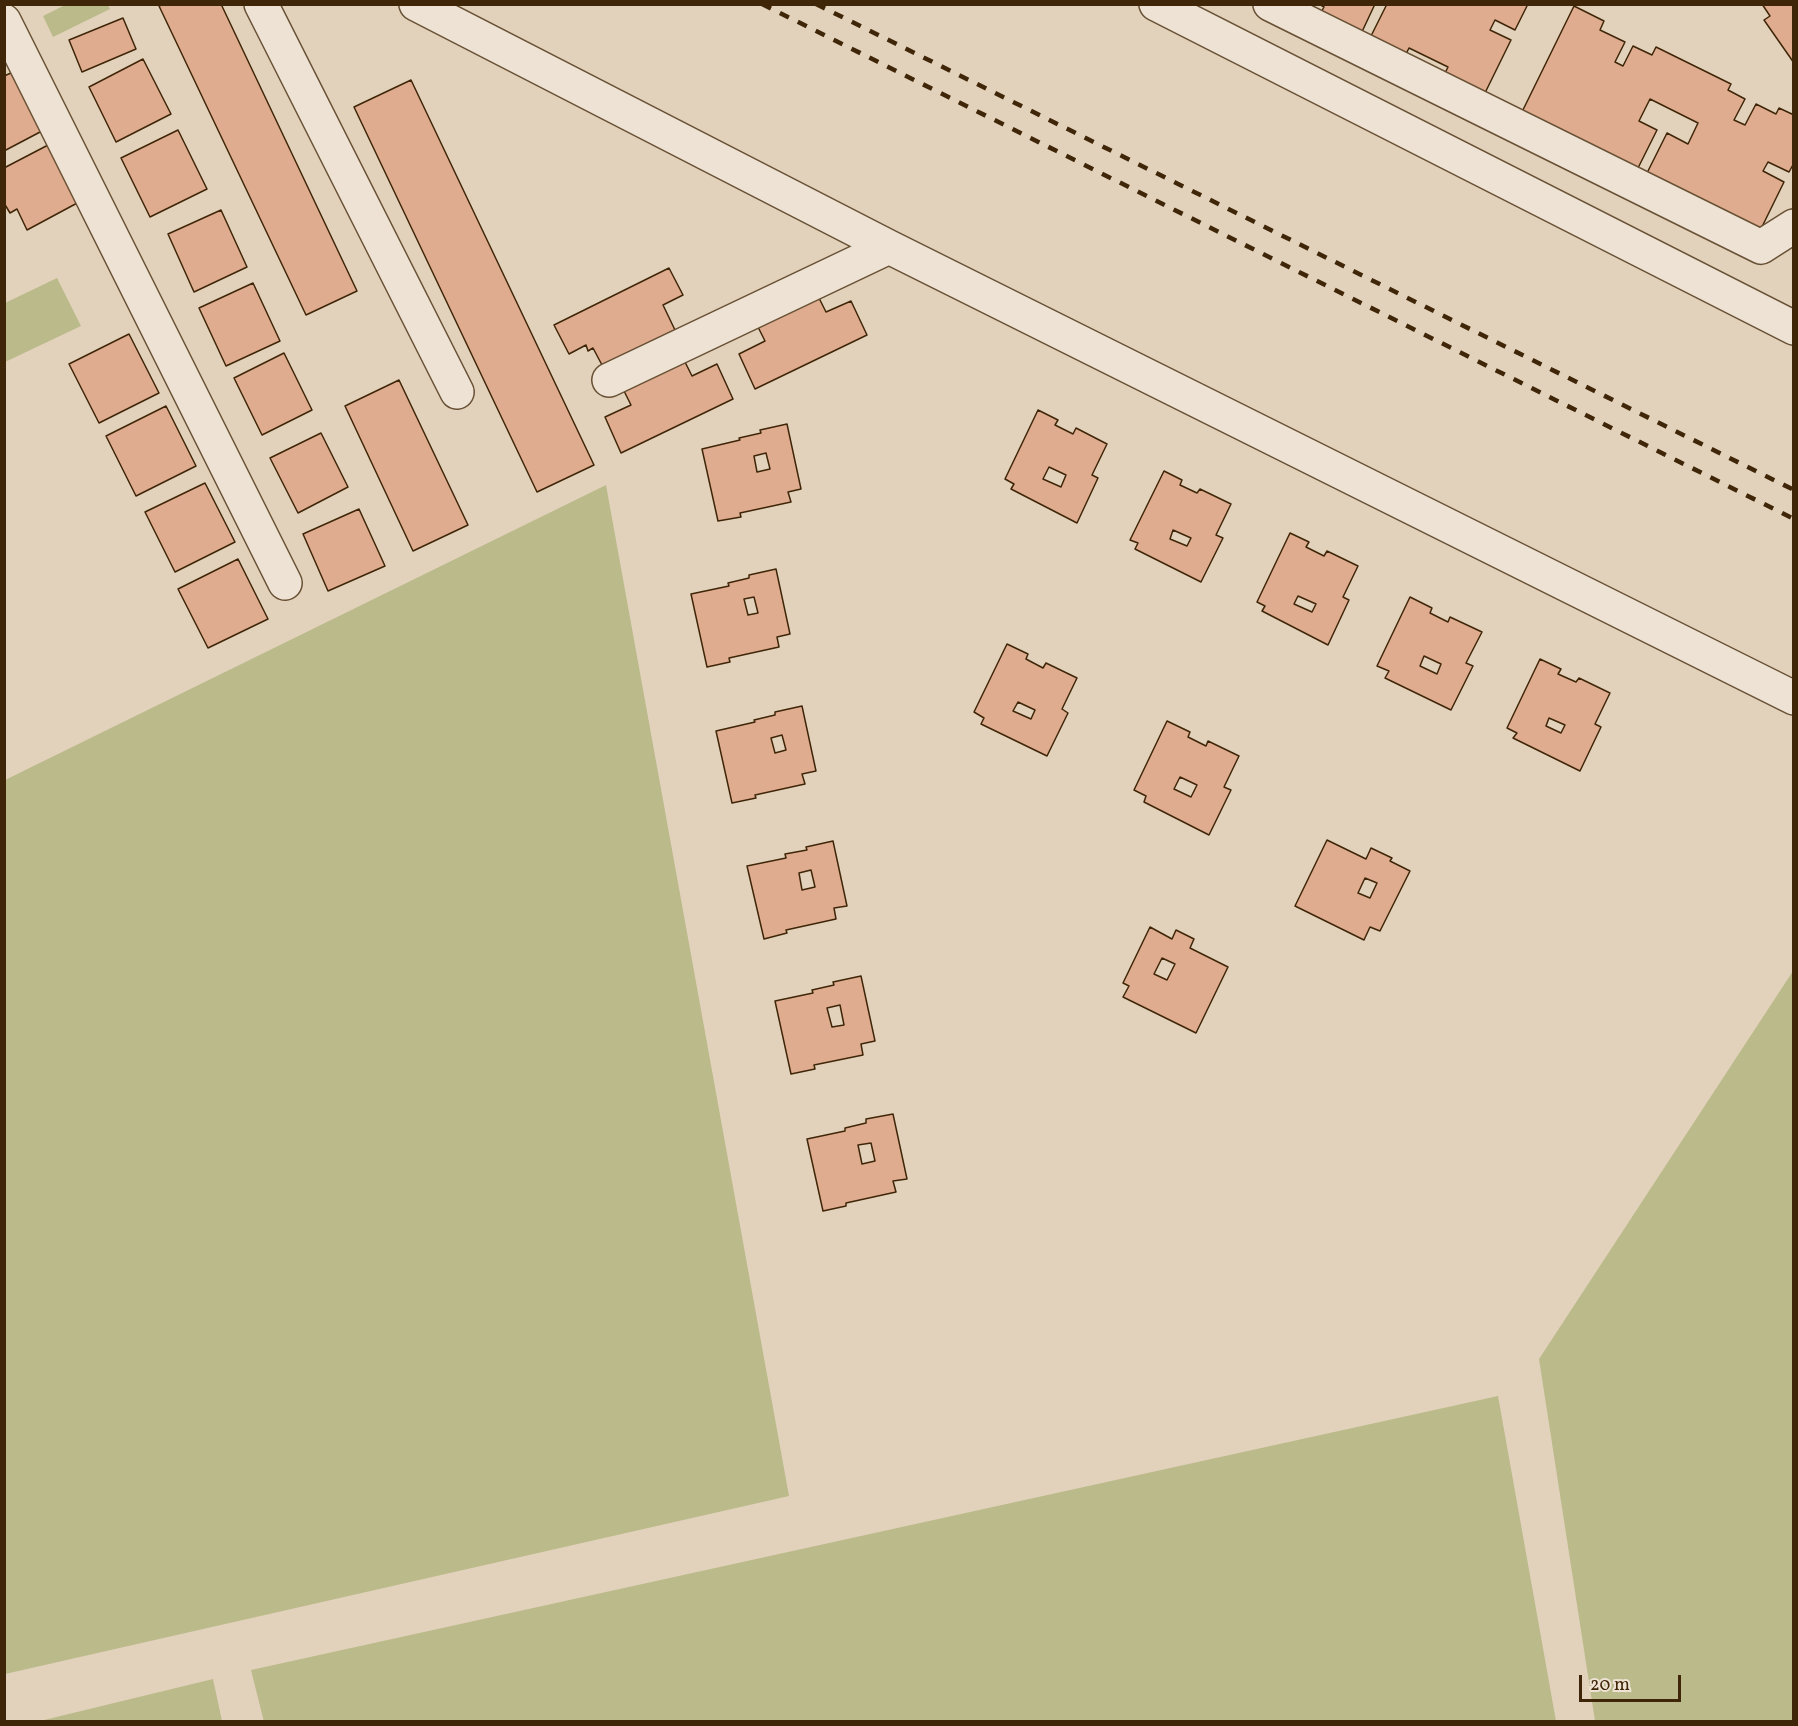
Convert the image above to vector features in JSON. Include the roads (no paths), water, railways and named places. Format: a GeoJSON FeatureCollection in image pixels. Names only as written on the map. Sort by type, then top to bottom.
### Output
{"type":"FeatureCollection","features":[{"type":"Feature","properties":{"kind":"street"},"geometry":{"type":"LineString","coordinates":[[261,4],[457,392]]}},
{"type":"Feature","properties":{"kind":"street"},"geometry":{"type":"LineString","coordinates":[[416,4],[889,247],[1794,698]]}},
{"type":"Feature","properties":{"kind":"street"},"geometry":{"type":"LineString","coordinates":[[1156,4],[1794,328]]}},
{"type":"Feature","properties":{"kind":"street"},"geometry":{"type":"LineString","coordinates":[[1270,4],[1761,247],[1794,226]]}},
{"type":"Feature","properties":{"kind":"street"},"geometry":{"type":"LineString","coordinates":[[4,21],[285,583]]}},
{"type":"Feature","properties":{"kind":"street"},"geometry":{"type":"LineString","coordinates":[[609,380],[889,247]]}},
{"type":"Feature","properties":{"kind":"railway"},"geometry":{"type":"LineString","coordinates":[[762,4],[1794,519]]}},
{"type":"Feature","properties":{"kind":"railway"},"geometry":{"type":"LineString","coordinates":[[816,4],[1794,490]]}}]}
